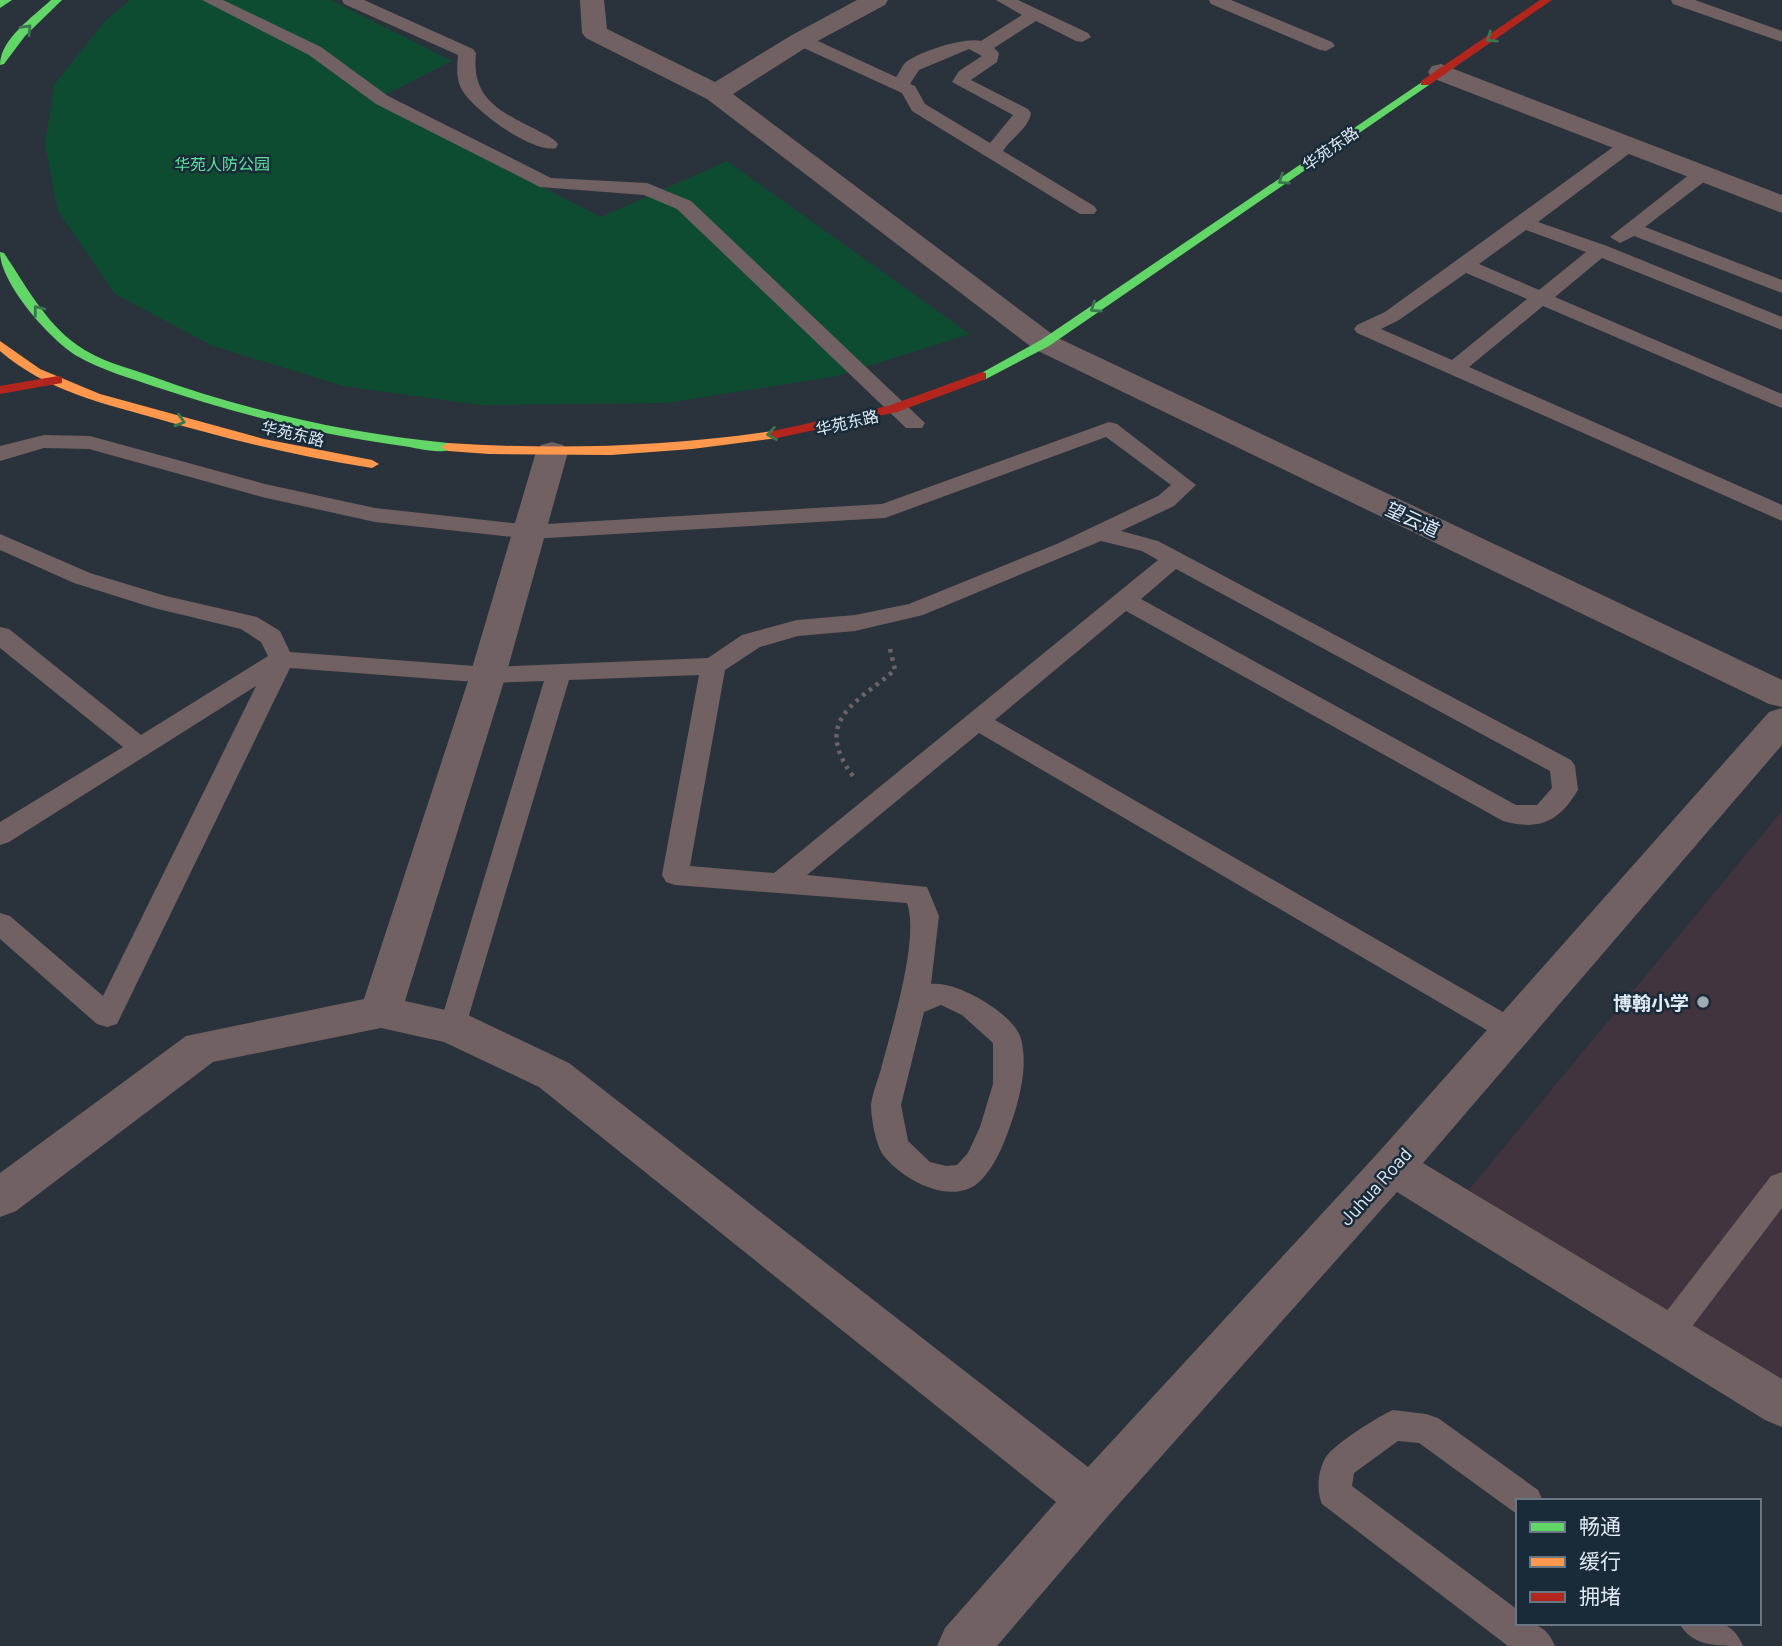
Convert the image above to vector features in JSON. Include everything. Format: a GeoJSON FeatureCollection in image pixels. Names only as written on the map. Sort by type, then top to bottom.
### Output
{"type":"FeatureCollection","features":[{"type":"Feature","properties":{"kind":"street"},"geometry":{"type":"LineString","coordinates":[[0,5],[8,0]]}},
{"type":"Feature","properties":{"kind":"street"},"geometry":{"type":"LineString","coordinates":[[0,62],[22,34],[57,0]]}},
{"type":"Feature","properties":{"kind":"street","name":"望云道"},"geometry":{"type":"LineString","coordinates":[[592,0],[595,33],[716,93],[1059,353],[1782,695]]}},
{"type":"Feature","properties":{"kind":"street"},"geometry":{"type":"LineString","coordinates":[[716,93],[801,40],[876,0]]}},
{"type":"Feature","properties":{"kind":"street","name":"华苑东路"},"geometry":{"type":"LineString","coordinates":[[0,256],[52,347],[261,416],[332,433],[413,443],[545,470],[694,444],[752,437],[827,424],[897,406],[1059,353],[1449,76],[1547,0]]}},
{"type":"Feature","properties":{"kind":"street","name":"华苑东路"},"geometry":{"type":"LineString","coordinates":[[1391,126],[1449,76],[1564,7]]}},
{"type":"Feature","properties":{"kind":"street"},"geometry":{"type":"LineString","coordinates":[[1449,76],[1782,205]]}},
{"type":"Feature","properties":{"kind":"street","name":"华苑东路"},"geometry":{"type":"LineString","coordinates":[[0,345],[14,366],[40,381],[226,435],[316,457],[393,467]]}},
{"type":"Feature","properties":{"kind":"street"},"geometry":{"type":"LineString","coordinates":[[14,366],[52,347]]}},
{"type":"Feature","properties":{"kind":"street"},"geometry":{"type":"LineString","coordinates":[[0,398],[40,381],[85,356]]}},
{"type":"Feature","properties":{"kind":"street"},"geometry":{"type":"LineString","coordinates":[[0,390],[40,381],[109,377],[150,380]]}},
{"type":"Feature","properties":{"kind":"street"},"geometry":{"type":"LineString","coordinates":[[64,402],[115,402]]}},
{"type":"Feature","properties":{"kind":"street"},"geometry":{"type":"LineString","coordinates":[[381,1012],[488,675],[545,470]]}},
{"type":"Feature","properties":{"kind":"street","name":"Juhua Road"},"geometry":{"type":"LineString","coordinates":[[963,1646],[1091,1499],[1394,1167],[1782,721]]}},
{"type":"Feature","properties":{"kind":"street"},"geometry":{"type":"LineString","coordinates":[[0,1198],[201,1048],[381,1012],[453,1027],[554,1075],[1091,1499]]}},
{"type":"Feature","properties":{"kind":"street"},"geometry":{"type":"LineString","coordinates":[[1394,1167],[1782,1405]]}},
{"type":"Feature","properties":{"kind":"lane"},"geometry":{"type":"LineString","coordinates":[[210,0],[315,51],[382,100],[547,183],[647,189],[684,205],[914,423]]}},
{"type":"Feature","properties":{"kind":"lane"},"geometry":{"type":"LineString","coordinates":[[350,0],[467,53],[466,86],[483,108],[549,144]]}},
{"type":"Feature","properties":{"kind":"lane"},"geometry":{"type":"LineString","coordinates":[[1004,0],[1082,37]]}},
{"type":"Feature","properties":{"kind":"lane"},"geometry":{"type":"LineString","coordinates":[[1217,0],[1326,46]]}},
{"type":"Feature","properties":{"kind":"lane"},"geometry":{"type":"LineString","coordinates":[[1679,0],[1782,37]]}},
{"type":"Feature","properties":{"kind":"lane"},"geometry":{"type":"LineString","coordinates":[[981,49],[1034,15]]}},
{"type":"Feature","properties":{"kind":"lane"},"geometry":{"type":"LineString","coordinates":[[801,40],[909,90],[918,107],[1087,210]]}},
{"type":"Feature","properties":{"kind":"lane"},"geometry":{"type":"LineString","coordinates":[[900,86],[912,66],[938,57],[957,45],[970,44],[990,53],[991,58],[965,75],[961,82],[1022,113],[1021,120],[1005,134],[993,152]]}},
{"type":"Feature","properties":{"kind":"lane"},"geometry":{"type":"LineString","coordinates":[[1627,146],[1392,316],[1364,329],[1782,514]]}},
{"type":"Feature","properties":{"kind":"lane"},"geometry":{"type":"LineString","coordinates":[[1455,368],[1600,250],[1633,229],[1702,174]]}},
{"type":"Feature","properties":{"kind":"lane"},"geometry":{"type":"LineString","coordinates":[[1524,223],[1600,250],[1782,324]]}},
{"type":"Feature","properties":{"kind":"lane"},"geometry":{"type":"LineString","coordinates":[[1633,229],[1782,287]]}},
{"type":"Feature","properties":{"kind":"lane"},"geometry":{"type":"LineString","coordinates":[[1465,265],[1782,402]]}},
{"type":"Feature","properties":{"kind":"lane"},"geometry":{"type":"LineString","coordinates":[[0,454],[20,445],[41,442],[62,440],[90,443],[249,486],[375,515],[530,531],[615,529],[885,511],[1109,429],[1185,485],[1166,501],[1099,533],[915,610],[855,623],[797,628],[751,641],[713,666],[488,675],[282,659],[0,835]]}},
{"type":"Feature","properties":{"kind":"lane"},"geometry":{"type":"LineString","coordinates":[[1099,533],[1150,546],[1562,766],[1565,790],[1544,814],[1512,814],[1125,600]]}},
{"type":"Feature","properties":{"kind":"lane"},"geometry":{"type":"LineString","coordinates":[[0,541],[82,578],[162,603],[249,623],[271,636],[282,659]]}},
{"type":"Feature","properties":{"kind":"lane"},"geometry":{"type":"LineString","coordinates":[[780,883],[1174,559]]}},
{"type":"Feature","properties":{"kind":"lane"},"geometry":{"type":"LineString","coordinates":[[0,635],[141,748]]}},
{"type":"Feature","properties":{"kind":"lane"},"geometry":{"type":"LineString","coordinates":[[0,923],[107,1016],[282,659]]}},
{"type":"Feature","properties":{"kind":"lane"},"geometry":{"type":"LineString","coordinates":[[713,666],[675,875],[917,894],[925,916],[916,990],[911,1007],[886,1105],[894,1147],[920,1171],[946,1179],[965,1176],[979,1161],[995,1127],[1007,1084],[1007,1039],[980,1012],[950,995],[932,994],[911,1007]]}},
{"type":"Feature","properties":{"kind":"lane"},"geometry":{"type":"LineString","coordinates":[[453,1027],[559,673]]}},
{"type":"Feature","properties":{"kind":"lane"},"geometry":{"type":"LineString","coordinates":[[978,721],[1512,1031]]}},
{"type":"Feature","properties":{"kind":"lane"},"geometry":{"type":"LineString","coordinates":[[1667,1335],[1782,1185]]}},
{"type":"Feature","properties":{"kind":"lane"},"geometry":{"type":"LineString","coordinates":[[1523,1499],[1426,1429],[1393,1425],[1339,1465],[1334,1493],[1536,1646]]}},
{"type":"Feature","properties":{"kind":"lane"},"geometry":{"type":"LineString","coordinates":[[1699,1625],[1725,1646]]}},
{"type":"Feature","properties":{"kind":"path"},"geometry":{"type":"LineString","coordinates":[[876,804],[844,766],[835,739],[841,716],[854,700],[879,685],[895,670],[883,617]]}},
{"type":"Feature","properties":{"kind":"shaded area","name":"博翰小学"},"geometry":{"type":"Polygon","coordinates":[[[1782,811],[1782,1392],[1467,1192],[1782,811]]]}},
{"type":"Feature","properties":{"kind":"green space","name":"华苑人防公园"},"geometry":{"type":"Polygon","coordinates":[[[130,0],[331,0],[452,61],[373,101],[601,217],[727,161],[970,334],[837,376],[667,403],[480,405],[343,386],[213,346],[115,294],[58,211],[45,145],[54,85],[105,21],[130,0]]]}},
{"type":"Feature","properties":{"kind":"traffic: fast"},"geometry":{"type":"LineString","coordinates":[[0,5],[7,0]]}},
{"type":"Feature","properties":{"kind":"traffic: fast"},"geometry":{"type":"LineString","coordinates":[[0,62],[21,34],[57,0]]}},
{"type":"Feature","properties":{"kind":"traffic: fast"},"geometry":{"type":"LineString","coordinates":[[982,376],[1045,343],[1425,83]]}},
{"type":"Feature","properties":{"kind":"traffic: fast"},"geometry":{"type":"LineString","coordinates":[[0,256],[51,328],[73,348],[101,363],[189,394],[297,424],[371,438],[448,447]]}},
{"type":"Feature","properties":{"kind":"traffic: slow"},"geometry":{"type":"LineString","coordinates":[[0,345],[35,372],[95,397],[264,443],[372,464]]}},
{"type":"Feature","properties":{"kind":"traffic: slow"},"geometry":{"type":"LineString","coordinates":[[448,447],[611,451],[773,435]]}},
{"type":"Feature","properties":{"kind":"traffic: jam"},"geometry":{"type":"LineString","coordinates":[[1425,83],[1547,0]]}},
{"type":"Feature","properties":{"kind":"traffic: jam"},"geometry":{"type":"LineString","coordinates":[[773,435],[892,409],[982,376]]}},
{"type":"Feature","properties":{"kind":"traffic: jam"},"geometry":{"type":"LineString","coordinates":[[0,390],[58,380]]}},
{"type":"Feature","properties":{"kind":"place","name":"博翰小学"},"geometry":{"type":"Point","coordinates":[1703,1002]}}]}
